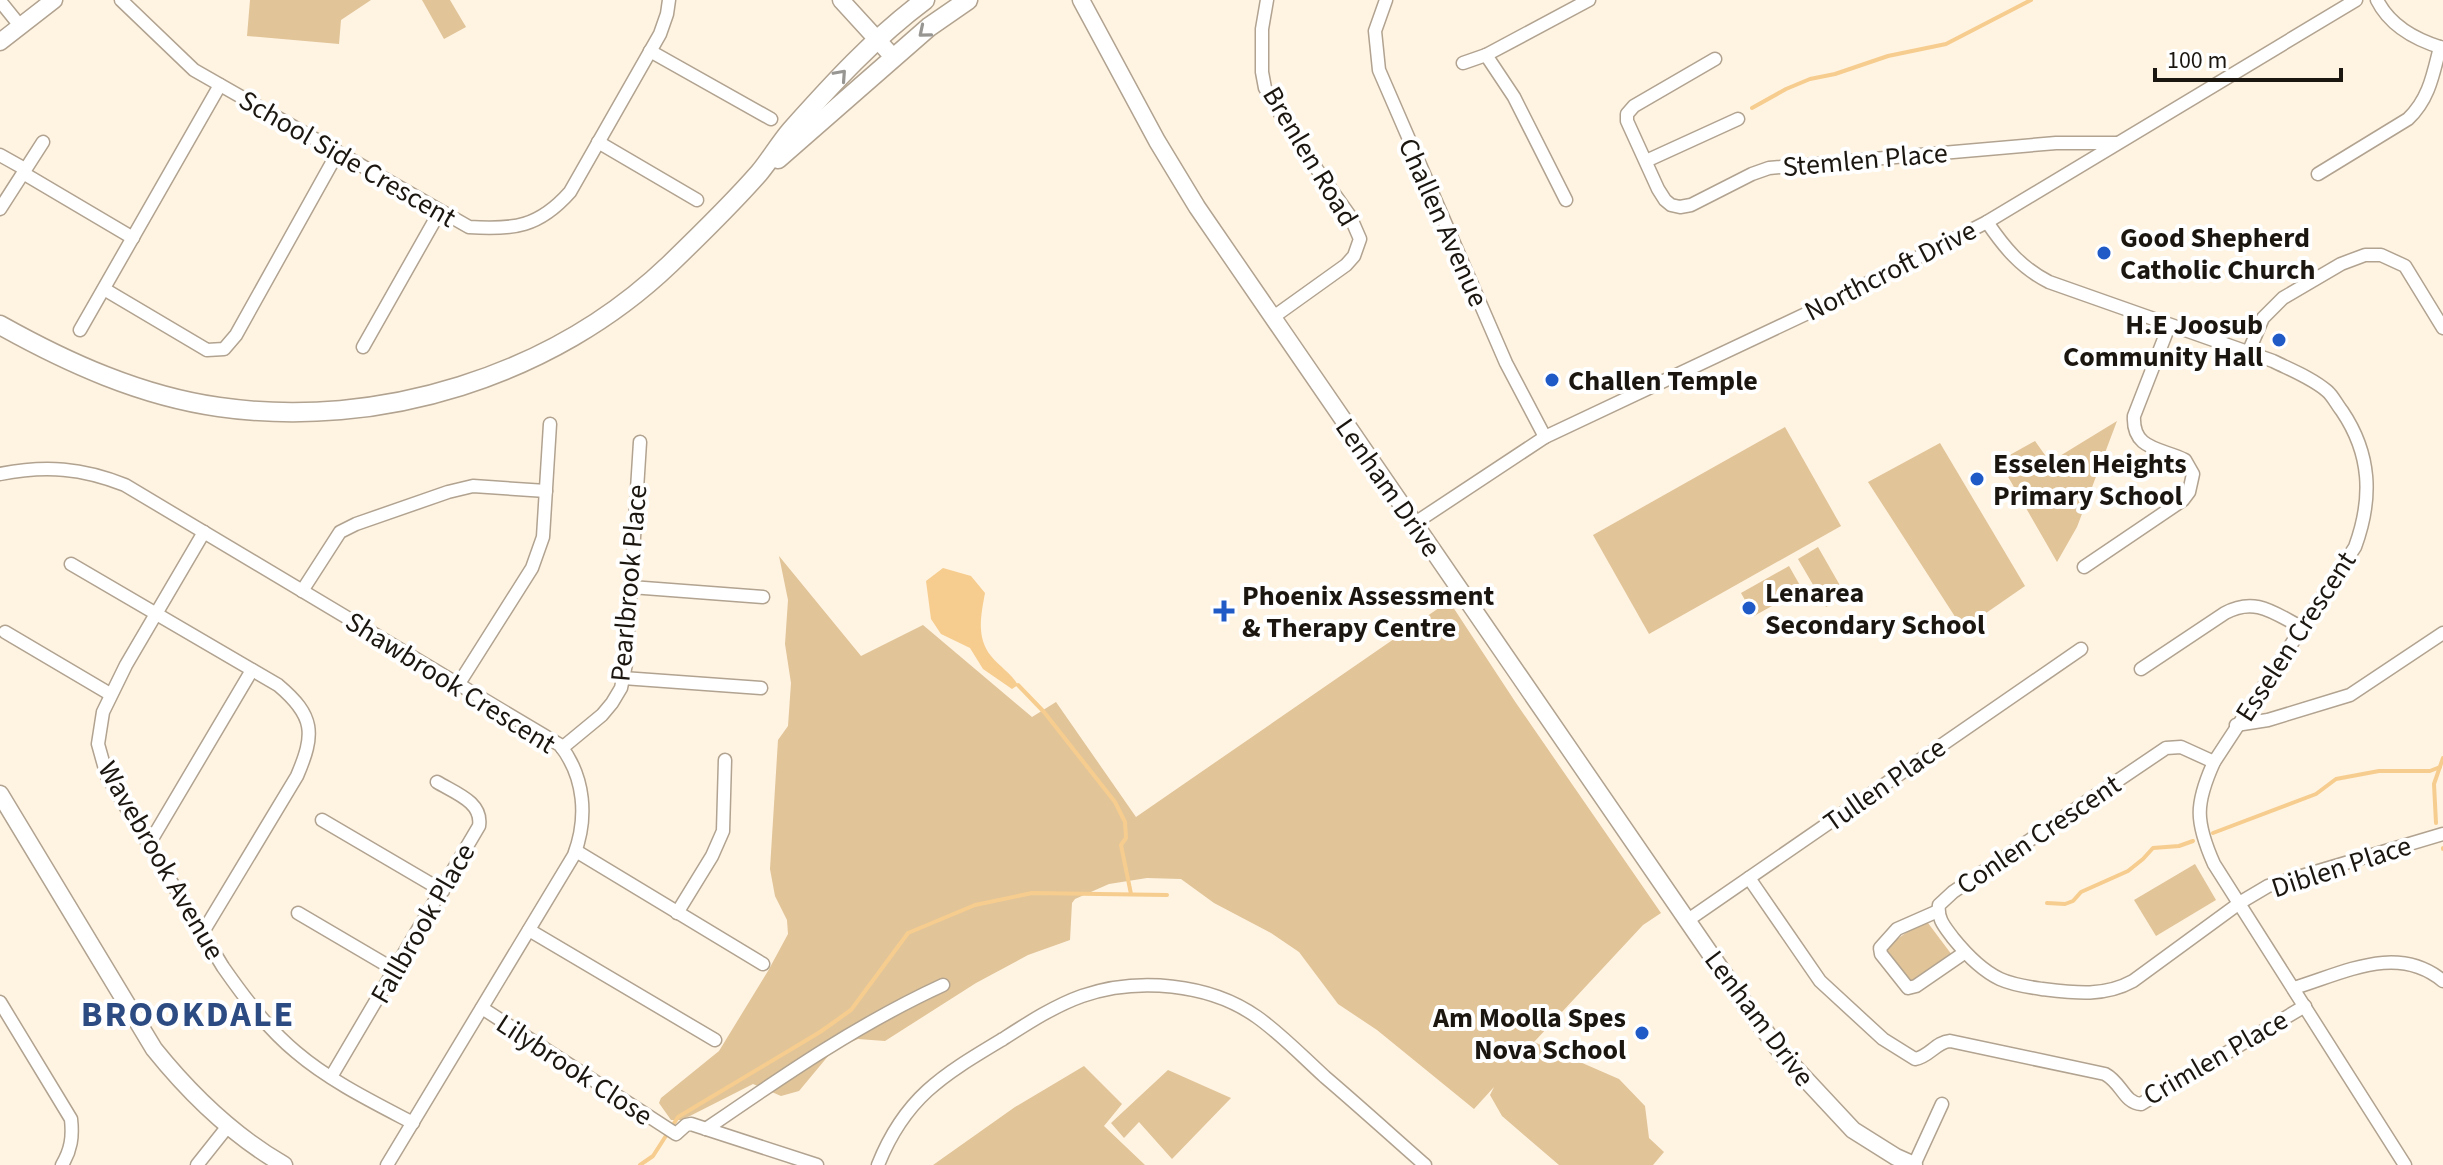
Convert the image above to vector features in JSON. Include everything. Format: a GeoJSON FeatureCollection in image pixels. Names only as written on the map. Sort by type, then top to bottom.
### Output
{"type":"FeatureCollection","features":[{"type":"Feature","properties":{"kind":"main road"},"geometry":{"type":"LineString","coordinates":[[0,325],[122,383],[168,397],[219,407],[312,411],[409,400],[453,389],[501,372],[555,347],[596,322],[668,266],[759,173],[789,133],[876,38],[925,0]]}},
{"type":"Feature","properties":{"kind":"main road"},"geometry":{"type":"LineString","coordinates":[[759,173],[790,151],[929,27],[968,0]]}},
{"type":"Feature","properties":{"kind":"street"},"geometry":{"type":"LineString","coordinates":[[0,42],[54,0]]}},
{"type":"Feature","properties":{"kind":"street","name":"School Side Crescent"},"geometry":{"type":"LineString","coordinates":[[121,0],[194,70],[469,227],[495,229],[535,222],[556,208],[570,192],[660,34],[669,0]]}},
{"type":"Feature","properties":{"kind":"street"},"geometry":{"type":"LineString","coordinates":[[841,0],[894,58]]}},
{"type":"Feature","properties":{"kind":"street","name":"Lenham Drive"},"geometry":{"type":"LineString","coordinates":[[1081,0],[1176,174],[1272,318],[1775,1045],[1853,1130],[1914,1165]]}},
{"type":"Feature","properties":{"kind":"street","name":"Brenlen Road"},"geometry":{"type":"LineString","coordinates":[[1267,0],[1262,29],[1265,88],[1294,137],[1350,216],[1360,239],[1354,256],[1346,265],[1272,318]]}},
{"type":"Feature","properties":{"kind":"street","name":"Challen Avenue"},"geometry":{"type":"LineString","coordinates":[[1386,0],[1375,31],[1379,70],[1506,363],[1545,437]]}},
{"type":"Feature","properties":{"kind":"street"},"geometry":{"type":"LineString","coordinates":[[1463,63],[1486,55],[1589,0]]}},
{"type":"Feature","properties":{"kind":"street","name":"Northcroft Drive"},"geometry":{"type":"LineString","coordinates":[[1415,523],[1545,437],[1829,303],[1987,222],[2356,0]]}},
{"type":"Feature","properties":{"kind":"street"},"geometry":{"type":"LineString","coordinates":[[2318,174],[2408,119],[2427,95],[2442,48],[2410,35],[2390,20],[2377,0]]}},
{"type":"Feature","properties":{"kind":"street"},"geometry":{"type":"LineString","coordinates":[[0,1],[21,27]]}},
{"type":"Feature","properties":{"kind":"street"},"geometry":{"type":"LineString","coordinates":[[650,51],[771,119]]}},
{"type":"Feature","properties":{"kind":"street"},"geometry":{"type":"LineString","coordinates":[[1486,55],[1514,97],[1566,200]]}},
{"type":"Feature","properties":{"kind":"street","name":"Stemlen Place"},"geometry":{"type":"LineString","coordinates":[[1715,59],[1629,111],[1627,121],[1665,200],[1680,207],[1691,205],[1769,168],[2056,143],[2119,142]]}},
{"type":"Feature","properties":{"kind":"street"},"geometry":{"type":"LineString","coordinates":[[80,330],[220,85]]}},
{"type":"Feature","properties":{"kind":"street"},"geometry":{"type":"LineString","coordinates":[[1646,161],[1738,119]]}},
{"type":"Feature","properties":{"kind":"street"},"geometry":{"type":"LineString","coordinates":[[0,209],[43,142]]}},
{"type":"Feature","properties":{"kind":"street"},"geometry":{"type":"LineString","coordinates":[[598,142],[697,200]]}},
{"type":"Feature","properties":{"kind":"street"},"geometry":{"type":"LineString","coordinates":[[104,289],[207,350],[224,349],[236,335],[338,152]]}},
{"type":"Feature","properties":{"kind":"street"},"geometry":{"type":"LineString","coordinates":[[0,155],[133,238]]}},
{"type":"Feature","properties":{"kind":"street"},"geometry":{"type":"LineString","coordinates":[[363,347],[440,211]]}},
{"type":"Feature","properties":{"kind":"street","name":"Esselen Crescent"},"geometry":{"type":"LineString","coordinates":[[1987,222],[2002,244],[2029,272],[2049,282],[2248,353],[2306,378],[2329,392],[2358,438],[2367,482],[2361,529],[2355,547],[2214,762],[2201,789],[2199,812],[2204,840],[2214,864],[2241,902],[2405,1165]]}},
{"type":"Feature","properties":{"kind":"street"},"geometry":{"type":"LineString","coordinates":[[2248,353],[2263,318],[2283,298],[2341,264],[2365,255],[2381,255],[2405,266],[2443,328]]}},
{"type":"Feature","properties":{"kind":"street"},"geometry":{"type":"LineString","coordinates":[[2084,567],[2172,508],[2189,492],[2193,474],[2185,460],[2143,443],[2134,427],[2134,416],[2169,326]]}},
{"type":"Feature","properties":{"kind":"street"},"geometry":{"type":"LineString","coordinates":[[458,685],[532,568],[543,537],[550,424]]}},
{"type":"Feature","properties":{"kind":"street","name":"Pearlbrook Place"},"geometry":{"type":"LineString","coordinates":[[562,748],[602,715],[621,688],[640,442]]}},
{"type":"Feature","properties":{"kind":"street","name":"Shawbrook Crescent"},"geometry":{"type":"LineString","coordinates":[[0,474],[56,468],[104,477],[125,485],[562,748],[571,759],[582,797],[582,822],[576,851],[387,1165]]}},
{"type":"Feature","properties":{"kind":"street"},"geometry":{"type":"LineString","coordinates":[[302,591],[340,532],[356,524],[473,486],[546,491]]}},
{"type":"Feature","properties":{"kind":"street","name":"Wavebrook Avenue"},"geometry":{"type":"LineString","coordinates":[[204,532],[110,694],[99,728],[101,760],[107,776],[223,967],[269,1026],[296,1052],[331,1077],[413,1123]]}},
{"type":"Feature","properties":{"kind":"street"},"geometry":{"type":"LineString","coordinates":[[71,564],[278,685],[301,709],[311,734],[309,749],[297,776],[203,932]]}},
{"type":"Feature","properties":{"kind":"street"},"geometry":{"type":"LineString","coordinates":[[631,587],[763,597]]}},
{"type":"Feature","properties":{"kind":"street"},"geometry":{"type":"LineString","coordinates":[[2141,669],[2239,606],[2258,606],[2303,628]]}},
{"type":"Feature","properties":{"kind":"street"},"geometry":{"type":"LineString","coordinates":[[5,632],[110,694]]}},
{"type":"Feature","properties":{"kind":"street"},"geometry":{"type":"LineString","coordinates":[[2236,725],[2268,720],[2350,695],[2443,633]]}},
{"type":"Feature","properties":{"kind":"street","name":"Tullen Place"},"geometry":{"type":"LineString","coordinates":[[1688,920],[2081,649]]}},
{"type":"Feature","properties":{"kind":"street"},"geometry":{"type":"LineString","coordinates":[[149,844],[252,670]]}},
{"type":"Feature","properties":{"kind":"street"},"geometry":{"type":"LineString","coordinates":[[623,678],[761,688]]}},
{"type":"Feature","properties":{"kind":"street","name":"Conlen Crescent"},"geometry":{"type":"LineString","coordinates":[[2214,762],[2181,747],[2166,748],[1953,892],[1944,899],[1938,911],[1939,919],[1964,953],[2001,979],[2020,986],[2078,994],[2098,993],[2119,989],[2133,981],[2241,902]]}},
{"type":"Feature","properties":{"kind":"street"},"geometry":{"type":"LineString","coordinates":[[677,913],[712,856],[723,831],[725,760]]}},
{"type":"Feature","properties":{"kind":"street","name":"Fallbrook Place"},"geometry":{"type":"LineString","coordinates":[[331,1077],[479,826],[481,817],[474,805],[437,782]]}},
{"type":"Feature","properties":{"kind":"street"},"geometry":{"type":"LineString","coordinates":[[0,794],[146,1037],[190,1091],[228,1126],[284,1165]]}},
{"type":"Feature","properties":{"kind":"street"},"geometry":{"type":"LineString","coordinates":[[322,820],[443,891]]}},
{"type":"Feature","properties":{"kind":"street","name":"Diblen Place"},"geometry":{"type":"LineString","coordinates":[[2241,902],[2268,886],[2443,834]]}},
{"type":"Feature","properties":{"kind":"street"},"geometry":{"type":"LineString","coordinates":[[576,851],[763,964]]}},
{"type":"Feature","properties":{"kind":"street","name":"Crimlen Place"},"geometry":{"type":"LineString","coordinates":[[1749,878],[1820,981],[1883,1039],[1915,1059],[1940,1043],[1950,1041],[2105,1074],[2117,1081],[2134,1104],[2141,1104],[2305,1006]]}},
{"type":"Feature","properties":{"kind":"street"},"geometry":{"type":"LineString","coordinates":[[1938,911],[1897,929],[1880,948],[1881,954],[1908,988],[1916,986],[1964,953]]}},
{"type":"Feature","properties":{"kind":"street"},"geometry":{"type":"LineString","coordinates":[[298,913],[395,970]]}},
{"type":"Feature","properties":{"kind":"street"},"geometry":{"type":"LineString","coordinates":[[529,930],[715,1040]]}},
{"type":"Feature","properties":{"kind":"street"},"geometry":{"type":"LineString","coordinates":[[2294,988],[2387,961],[2416,965],[2443,981]]}},
{"type":"Feature","properties":{"kind":"street"},"geometry":{"type":"LineString","coordinates":[[706,1129],[862,1026],[943,985]]}},
{"type":"Feature","properties":{"kind":"street"},"geometry":{"type":"LineString","coordinates":[[878,1165],[910,1107],[930,1086],[952,1070],[1057,1006],[1105,990],[1146,986],[1202,993],[1256,1016],[1425,1165]]}},
{"type":"Feature","properties":{"kind":"street"},"geometry":{"type":"LineString","coordinates":[[0,1002],[71,1119],[73,1134],[62,1165]]}},
{"type":"Feature","properties":{"kind":"street","name":"Lilybrook Close"},"geometry":{"type":"LineString","coordinates":[[482,1008],[676,1134],[691,1124],[706,1129]]}},
{"type":"Feature","properties":{"kind":"street"},"geometry":{"type":"LineString","coordinates":[[1914,1165],[1942,1104]]}},
{"type":"Feature","properties":{"kind":"street"},"geometry":{"type":"LineString","coordinates":[[197,1165],[228,1126]]}},
{"type":"Feature","properties":{"kind":"street"},"geometry":{"type":"LineString","coordinates":[[706,1129],[817,1165]]}},
{"type":"Feature","properties":{"kind":"shaded area"},"geometry":{"type":"Polygon","coordinates":[[[250,0],[371,0],[341,20],[339,44],[247,36],[250,0]]]}},
{"type":"Feature","properties":{"kind":"shaded area"},"geometry":{"type":"Polygon","coordinates":[[[422,0],[450,0],[466,27],[444,39],[422,0]]]}},
{"type":"Feature","properties":{"kind":"shaded area"},"geometry":{"type":"Polygon","coordinates":[[[2117,421],[2077,527],[2057,562],[1999,461],[2035,441],[2050,462],[2117,421]]]}},
{"type":"Feature","properties":{"kind":"shaded area"},"geometry":{"type":"Polygon","coordinates":[[[1785,427],[1841,526],[1649,634],[1593,535],[1785,427]]]}},
{"type":"Feature","properties":{"kind":"shaded area"},"geometry":{"type":"Polygon","coordinates":[[[1940,443],[2025,586],[1963,629],[1868,482],[1940,443]]]}},
{"type":"Feature","properties":{"kind":"shaded area"},"geometry":{"type":"Polygon","coordinates":[[[1818,547],[1846,596],[1826,607],[1798,559],[1818,547]]]}},
{"type":"Feature","properties":{"kind":"shaded area"},"geometry":{"type":"Polygon","coordinates":[[[779,556],[861,656],[923,625],[1032,717],[1056,702],[1136,817],[1449,601],[1661,913],[1643,925],[1534,1042],[1619,1079],[1645,1106],[1649,1138],[1664,1152],[1653,1165],[1559,1165],[1502,1116],[1490,1095],[1494,1087],[1474,1109],[1377,1030],[1338,1004],[1299,952],[1271,933],[1214,903],[1181,879],[1147,878],[1109,884],[1075,899],[1072,903],[1070,940],[1028,955],[976,983],[885,1041],[858,1039],[834,1049],[799,1091],[781,1096],[753,1084],[682,1120],[671,1120],[659,1103],[661,1098],[719,1051],[788,934],[787,920],[775,896],[770,869],[778,740],[788,726],[791,683],[785,644],[788,600],[779,556]]]}},
{"type":"Feature","properties":{"kind":"shaded area"},"geometry":{"type":"Polygon","coordinates":[[[1789,566],[1802,589],[1754,616],[1741,593],[1789,566]]]}},
{"type":"Feature","properties":{"kind":"shaded area"},"geometry":{"type":"Polygon","coordinates":[[[943,568],[971,576],[985,593],[981,626],[983,641],[991,656],[1018,685],[1012,689],[983,669],[970,648],[941,634],[931,619],[926,581],[943,568]]]}},
{"type":"Feature","properties":{"kind":"shaded area"},"geometry":{"type":"Polygon","coordinates":[[[2195,864],[2216,900],[2156,936],[2134,900],[2195,864]]]}},
{"type":"Feature","properties":{"kind":"shaded area"},"geometry":{"type":"Polygon","coordinates":[[[1925,919],[1952,955],[1911,985],[1885,948],[1925,919]]]}},
{"type":"Feature","properties":{"kind":"shaded area"},"geometry":{"type":"Polygon","coordinates":[[[1084,1066],[1122,1104],[1104,1126],[1145,1165],[933,1165],[1015,1107],[1084,1066]]]}},
{"type":"Feature","properties":{"kind":"shaded area"},"geometry":{"type":"Polygon","coordinates":[[[1168,1070],[1231,1098],[1172,1159],[1139,1122],[1124,1138],[1111,1123],[1168,1070]]]}},
{"type":"Feature","properties":{"kind":"waterway"},"geometry":{"type":"LineString","coordinates":[[1752,108],[1810,79],[1888,56],[1946,44],[2031,0]]}},
{"type":"Feature","properties":{"kind":"waterway"},"geometry":{"type":"LineString","coordinates":[[1018,685],[1044,712],[1115,802],[1125,822],[1126,838],[1121,845],[1131,894]]}},
{"type":"Feature","properties":{"kind":"waterway"},"geometry":{"type":"LineString","coordinates":[[2436,823],[2434,784],[2443,758]]}},
{"type":"Feature","properties":{"kind":"waterway"},"geometry":{"type":"LineString","coordinates":[[2213,833],[2316,794],[2336,779],[2379,771],[2430,771],[2440,767]]}},
{"type":"Feature","properties":{"kind":"waterway"},"geometry":{"type":"LineString","coordinates":[[2047,903],[2073,901],[2081,892],[2128,871],[2153,848],[2179,846],[2193,841]]}},
{"type":"Feature","properties":{"kind":"waterway"},"geometry":{"type":"LineString","coordinates":[[640,1165],[653,1156],[678,1117],[820,1032],[851,1010],[908,933],[975,905],[1032,893],[1167,895]]}},
{"type":"Feature","properties":{"kind":"place","name":"Good Shepherd Catholic Church"},"geometry":{"type":"Point","coordinates":[2104,253]}},
{"type":"Feature","properties":{"kind":"place","name":"H.E Joosub Community Hall"},"geometry":{"type":"Point","coordinates":[2279,340]}},
{"type":"Feature","properties":{"kind":"place","name":"Challen Temple"},"geometry":{"type":"Point","coordinates":[1552,380]}},
{"type":"Feature","properties":{"kind":"place","name":"Esselen Heights Primary School"},"geometry":{"type":"Point","coordinates":[1977,479]}},
{"type":"Feature","properties":{"kind":"place","name":"Lenarea Secondary School"},"geometry":{"type":"Point","coordinates":[1749,608]}},
{"type":"Feature","properties":{"kind":"place","name":"Phoenix Assessment & Therapy Centre"},"geometry":{"type":"Point","coordinates":[1224,611]}},
{"type":"Feature","properties":{"kind":"place","name":"Am Moolla Spes Nova School"},"geometry":{"type":"Point","coordinates":[1642,1033]}},
{"type":"Feature","properties":{"kind":"district","name":"BROOKDALE"},"geometry":{"type":"Point","coordinates":[188,1013]}}]}
